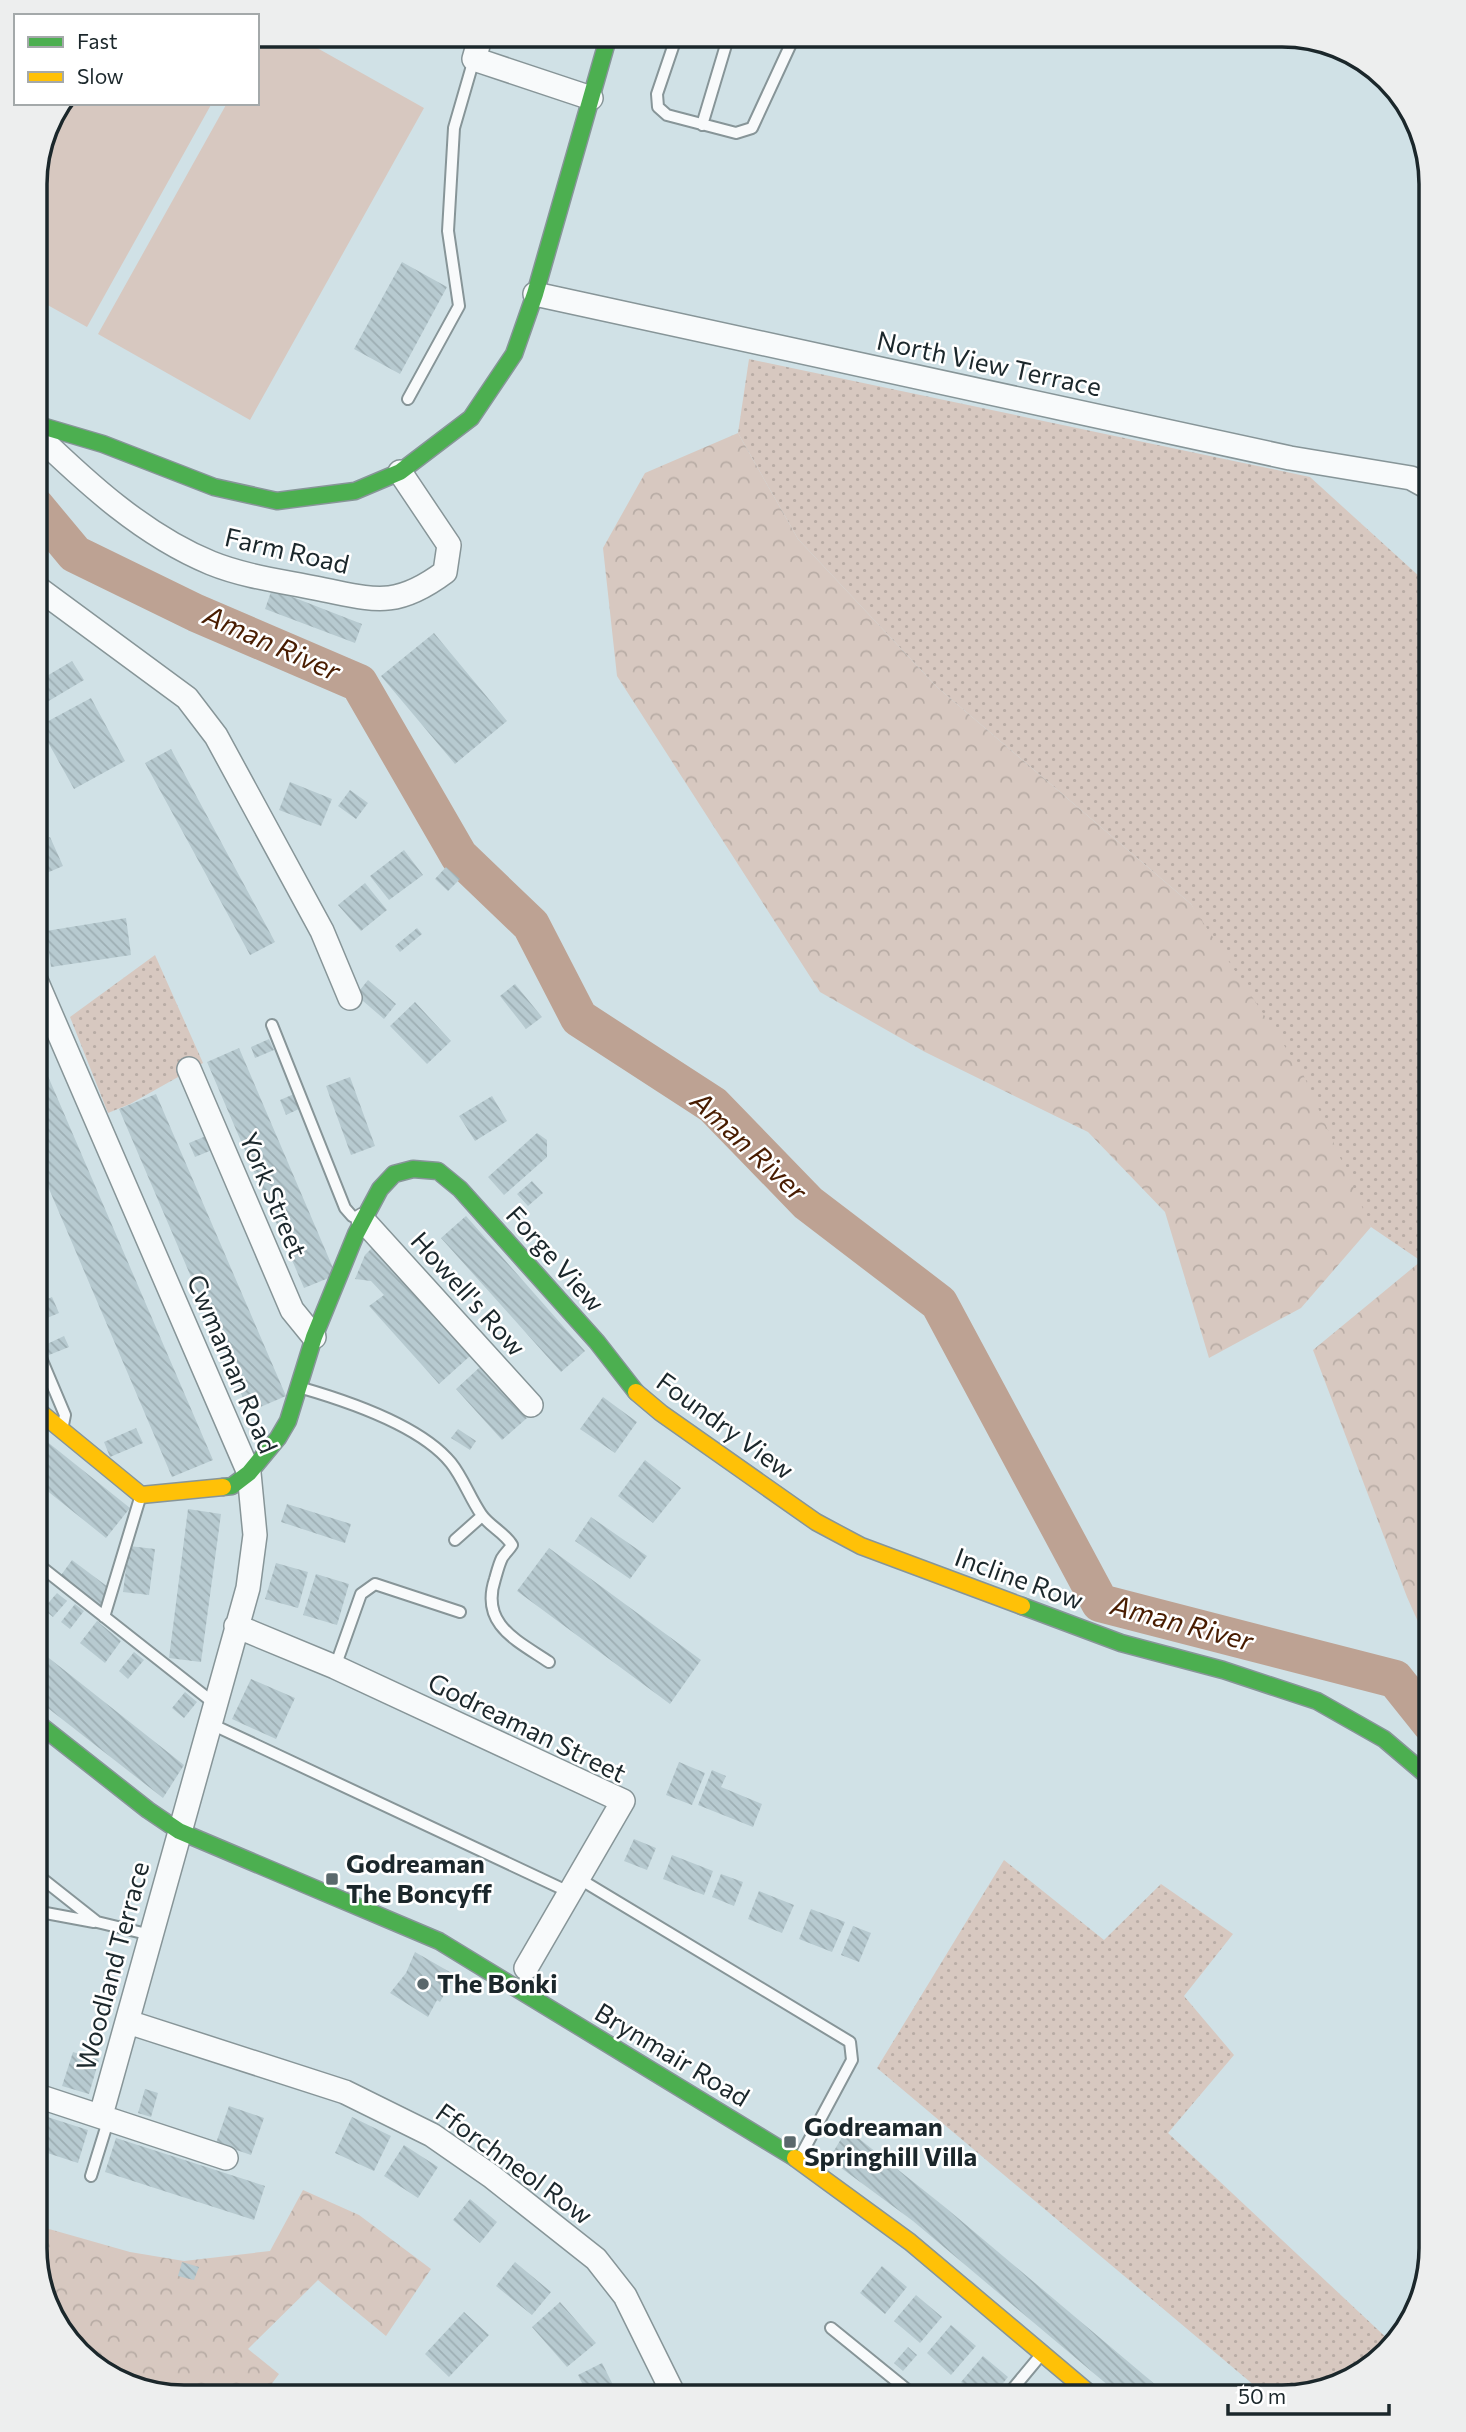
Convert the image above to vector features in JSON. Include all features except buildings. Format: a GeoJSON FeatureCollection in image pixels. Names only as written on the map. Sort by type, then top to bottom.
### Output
{"type":"FeatureCollection","features":[{"type":"Feature","properties":{"kind":"street"},"geometry":{"type":"LineString","coordinates":[[478,47],[474,60],[592,98]]}},
{"type":"Feature","properties":{"kind":"street"},"geometry":{"type":"LineString","coordinates":[[48,428],[103,444],[215,487],[277,501],[355,491],[400,472],[471,418],[514,354],[535,294],[606,47]]}},
{"type":"Feature","properties":{"kind":"street","name":"North View Terrace"},"geometry":{"type":"LineString","coordinates":[[535,294],[1290,458],[1411,478],[1419,482]]}},
{"type":"Feature","properties":{"kind":"street","name":"Farm Road"},"geometry":{"type":"LineString","coordinates":[[48,445],[91,487],[159,536],[211,563],[257,576],[372,599],[394,598],[422,589],[446,572],[449,545],[400,472]]}},
{"type":"Feature","properties":{"kind":"street"},"geometry":{"type":"LineString","coordinates":[[48,595],[187,698],[216,736],[322,931],[350,998]]}},
{"type":"Feature","properties":{"kind":"street","name":"Cwmaman Road"},"geometry":{"type":"LineString","coordinates":[[48,1025],[249,1472],[256,1535],[248,1588],[179,1831]]}},
{"type":"Feature","properties":{"kind":"street","name":"York Street"},"geometry":{"type":"LineString","coordinates":[[190,1069],[292,1310],[314,1337]]}},
{"type":"Feature","properties":{"kind":"street","name":"Forge View"},"geometry":{"type":"LineString","coordinates":[[363,1220],[380,1189],[394,1174],[412,1169],[438,1171],[460,1189],[597,1342],[611,1364]]}},
{"type":"Feature","properties":{"kind":"street"},"geometry":{"type":"LineString","coordinates":[[47,1418],[141,1496],[232,1486],[249,1472],[278,1438],[288,1421],[314,1337],[363,1220]]}},
{"type":"Feature","properties":{"kind":"street","name":"Howell's Row"},"geometry":{"type":"LineString","coordinates":[[363,1220],[531,1405]]}},
{"type":"Feature","properties":{"kind":"street","name":"Foundry View"},"geometry":{"type":"LineString","coordinates":[[611,1364],[636,1392],[661,1413],[816,1522]]}},
{"type":"Feature","properties":{"kind":"street","name":"Incline Row"},"geometry":{"type":"LineString","coordinates":[[816,1522],[861,1546],[1121,1643],[1223,1670],[1317,1701],[1384,1738],[1419,1769]]}},
{"type":"Feature","properties":{"kind":"street","name":"Godreaman Street"},"geometry":{"type":"LineString","coordinates":[[236,1626],[335,1667],[623,1801],[526,1968]]}},
{"type":"Feature","properties":{"kind":"street","name":"Brynmair Road"},"geometry":{"type":"LineString","coordinates":[[47,1731],[179,1831],[439,1941],[799,2160],[911,2242],[1080,2385]]}},
{"type":"Feature","properties":{"kind":"street","name":"Woodland Terrace"},"geometry":{"type":"LineString","coordinates":[[105,2117],[179,1831]]}},
{"type":"Feature","properties":{"kind":"street","name":"Fforchneol Row"},"geometry":{"type":"LineString","coordinates":[[128,2022],[345,2092],[442,2142],[491,2176],[597,2259],[625,2296],[670,2384]]}},
{"type":"Feature","properties":{"kind":"street","name":"Woodland Terrace"},"geometry":{"type":"LineString","coordinates":[[47,2099],[226,2158]]}},
{"type":"Feature","properties":{"kind":"lane"},"geometry":{"type":"LineString","coordinates":[[673,47],[657,94],[658,107],[667,115],[736,133],[752,128],[788,48]]}},
{"type":"Feature","properties":{"kind":"lane"},"geometry":{"type":"LineString","coordinates":[[702,125],[725,47]]}},
{"type":"Feature","properties":{"kind":"lane"},"geometry":{"type":"LineString","coordinates":[[408,399],[459,306],[448,231],[452,154],[454,128],[474,60]]}},
{"type":"Feature","properties":{"kind":"lane"},"geometry":{"type":"LineString","coordinates":[[272,1025],[345,1208],[352,1216],[363,1220]]}},
{"type":"Feature","properties":{"kind":"lane"},"geometry":{"type":"LineString","coordinates":[[47,1373],[65,1415],[62,1430]]}},
{"type":"Feature","properties":{"kind":"lane"},"geometry":{"type":"LineString","coordinates":[[299,1387],[323,1394],[417,1434],[439,1450],[452,1464],[482,1516],[512,1545],[502,1558],[492,1587],[491,1604],[495,1619],[514,1639],[549,1662]]}},
{"type":"Feature","properties":{"kind":"lane"},"geometry":{"type":"LineString","coordinates":[[104,1616],[141,1496]]}},
{"type":"Feature","properties":{"kind":"lane"},"geometry":{"type":"LineString","coordinates":[[455,1539],[482,1516]]}},
{"type":"Feature","properties":{"kind":"lane"},"geometry":{"type":"LineString","coordinates":[[47,1572],[104,1616],[212,1714],[573,1885],[850,2042],[852,2060],[799,2160]]}},
{"type":"Feature","properties":{"kind":"lane"},"geometry":{"type":"LineString","coordinates":[[335,1667],[361,1594],[375,1584],[460,1612]]}},
{"type":"Feature","properties":{"kind":"lane"},"geometry":{"type":"LineString","coordinates":[[47,1883],[97,1923]]}},
{"type":"Feature","properties":{"kind":"lane"},"geometry":{"type":"LineString","coordinates":[[47,1913],[151,1935]]}},
{"type":"Feature","properties":{"kind":"lane"},"geometry":{"type":"LineString","coordinates":[[91,2176],[105,2117]]}},
{"type":"Feature","properties":{"kind":"lane"},"geometry":{"type":"LineString","coordinates":[[831,2328],[901,2385]]}},
{"type":"Feature","properties":{"kind":"lane"},"geometry":{"type":"LineString","coordinates":[[1016,2385],[1042,2353]]}},
{"type":"Feature","properties":{"kind":"green space"},"geometry":{"type":"Polygon","coordinates":[[[259,47],[316,47],[424,108],[250,420],[98,334],[226,105],[259,105],[259,47]]]}},
{"type":"Feature","properties":{"kind":"green space"},"geometry":{"type":"Polygon","coordinates":[[[73,105],[211,105],[87,327],[48,305],[48,175],[52,149],[61,124],[73,105]]]}},
{"type":"Feature","properties":{"kind":"green space"},"geometry":{"type":"Polygon","coordinates":[[[749,359],[1310,477],[1419,576],[1419,1260],[1371,1227],[1191,904],[937,687],[798,539],[738,433],[749,359]]]}},
{"type":"Feature","properties":{"kind":"green space"},"geometry":{"type":"Polygon","coordinates":[[[738,433],[798,539],[937,687],[1191,904],[1303,1074],[1371,1227],[1301,1308],[1209,1358],[1165,1212],[1088,1132],[925,1052],[820,992],[617,676],[603,548],[645,473],[738,433]]]}},
{"type":"Feature","properties":{"kind":"green space"},"geometry":{"type":"Polygon","coordinates":[[[155,955],[203,1063],[130,1104],[108,1113],[70,1017],[155,955]]]}},
{"type":"Feature","properties":{"kind":"green space"},"geometry":{"type":"Polygon","coordinates":[[[1419,1263],[1419,1624],[1407,1597],[1313,1350],[1419,1263]]]}},
{"type":"Feature","properties":{"kind":"green space"},"geometry":{"type":"Polygon","coordinates":[[[1004,1860],[1104,1940],[1161,1884],[1233,1934],[1184,1996],[1234,2055],[1168,2133],[1386,2337],[1358,2362],[1326,2377],[1300,2384],[1254,2385],[877,2068],[1004,1860]]]}},
{"type":"Feature","properties":{"kind":"green space"},"geometry":{"type":"Polygon","coordinates":[[[303,2190],[359,2215],[431,2269],[386,2336],[318,2280],[248,2349],[279,2374],[272,2384],[175,2384],[158,2382],[124,2371],[108,2362],[81,2338],[61,2308],[52,2283],[48,2266],[47,2228],[130,2252],[184,2261],[270,2251],[303,2190]]]}},
{"type":"Feature","properties":{"kind":"waterway","name":"Aman River"},"geometry":{"type":"LineString","coordinates":[[48,521],[75,554],[196,613],[359,683],[459,856],[531,925],[579,1018],[713,1105],[808,1203],[939,1303],[1100,1603],[1395,1679],[1419,1709]]}},
{"type":"Feature","properties":{"kind":"traffic: fast"},"geometry":{"type":"LineString","coordinates":[[48,428],[103,444],[214,487],[277,501],[355,491],[400,472],[471,418],[514,354],[535,294],[605,47]]}},
{"type":"Feature","properties":{"kind":"traffic: fast"},"geometry":{"type":"LineString","coordinates":[[223,1487],[232,1486],[249,1473],[278,1438],[288,1421],[314,1337],[356,1234],[380,1189],[394,1174],[413,1169],[438,1171],[460,1189],[597,1342],[636,1392]]}},
{"type":"Feature","properties":{"kind":"traffic: fast"},"geometry":{"type":"LineString","coordinates":[[1022,1606],[1121,1643],[1223,1670],[1317,1701],[1384,1739],[1419,1769]]}},
{"type":"Feature","properties":{"kind":"traffic: fast"},"geometry":{"type":"LineString","coordinates":[[47,1731],[179,1831],[439,1941],[795,2158]]}},
{"type":"Feature","properties":{"kind":"traffic: slow"},"geometry":{"type":"LineString","coordinates":[[636,1392],[661,1413],[816,1522],[861,1546],[1022,1606]]}},
{"type":"Feature","properties":{"kind":"traffic: slow"},"geometry":{"type":"LineString","coordinates":[[47,1418],[141,1495],[223,1487]]}},
{"type":"Feature","properties":{"kind":"traffic: slow"},"geometry":{"type":"LineString","coordinates":[[795,2158],[910,2242],[1080,2385]]}},
{"type":"Feature","properties":{"kind":"place","name":"Godreaman The Boncyff"},"geometry":{"type":"Point","coordinates":[332,1879]}},
{"type":"Feature","properties":{"kind":"place","name":"The Bonki"},"geometry":{"type":"Point","coordinates":[423,1984]}},
{"type":"Feature","properties":{"kind":"place","name":"Godreaman Springhill Villa"},"geometry":{"type":"Point","coordinates":[790,2142]}}]}
